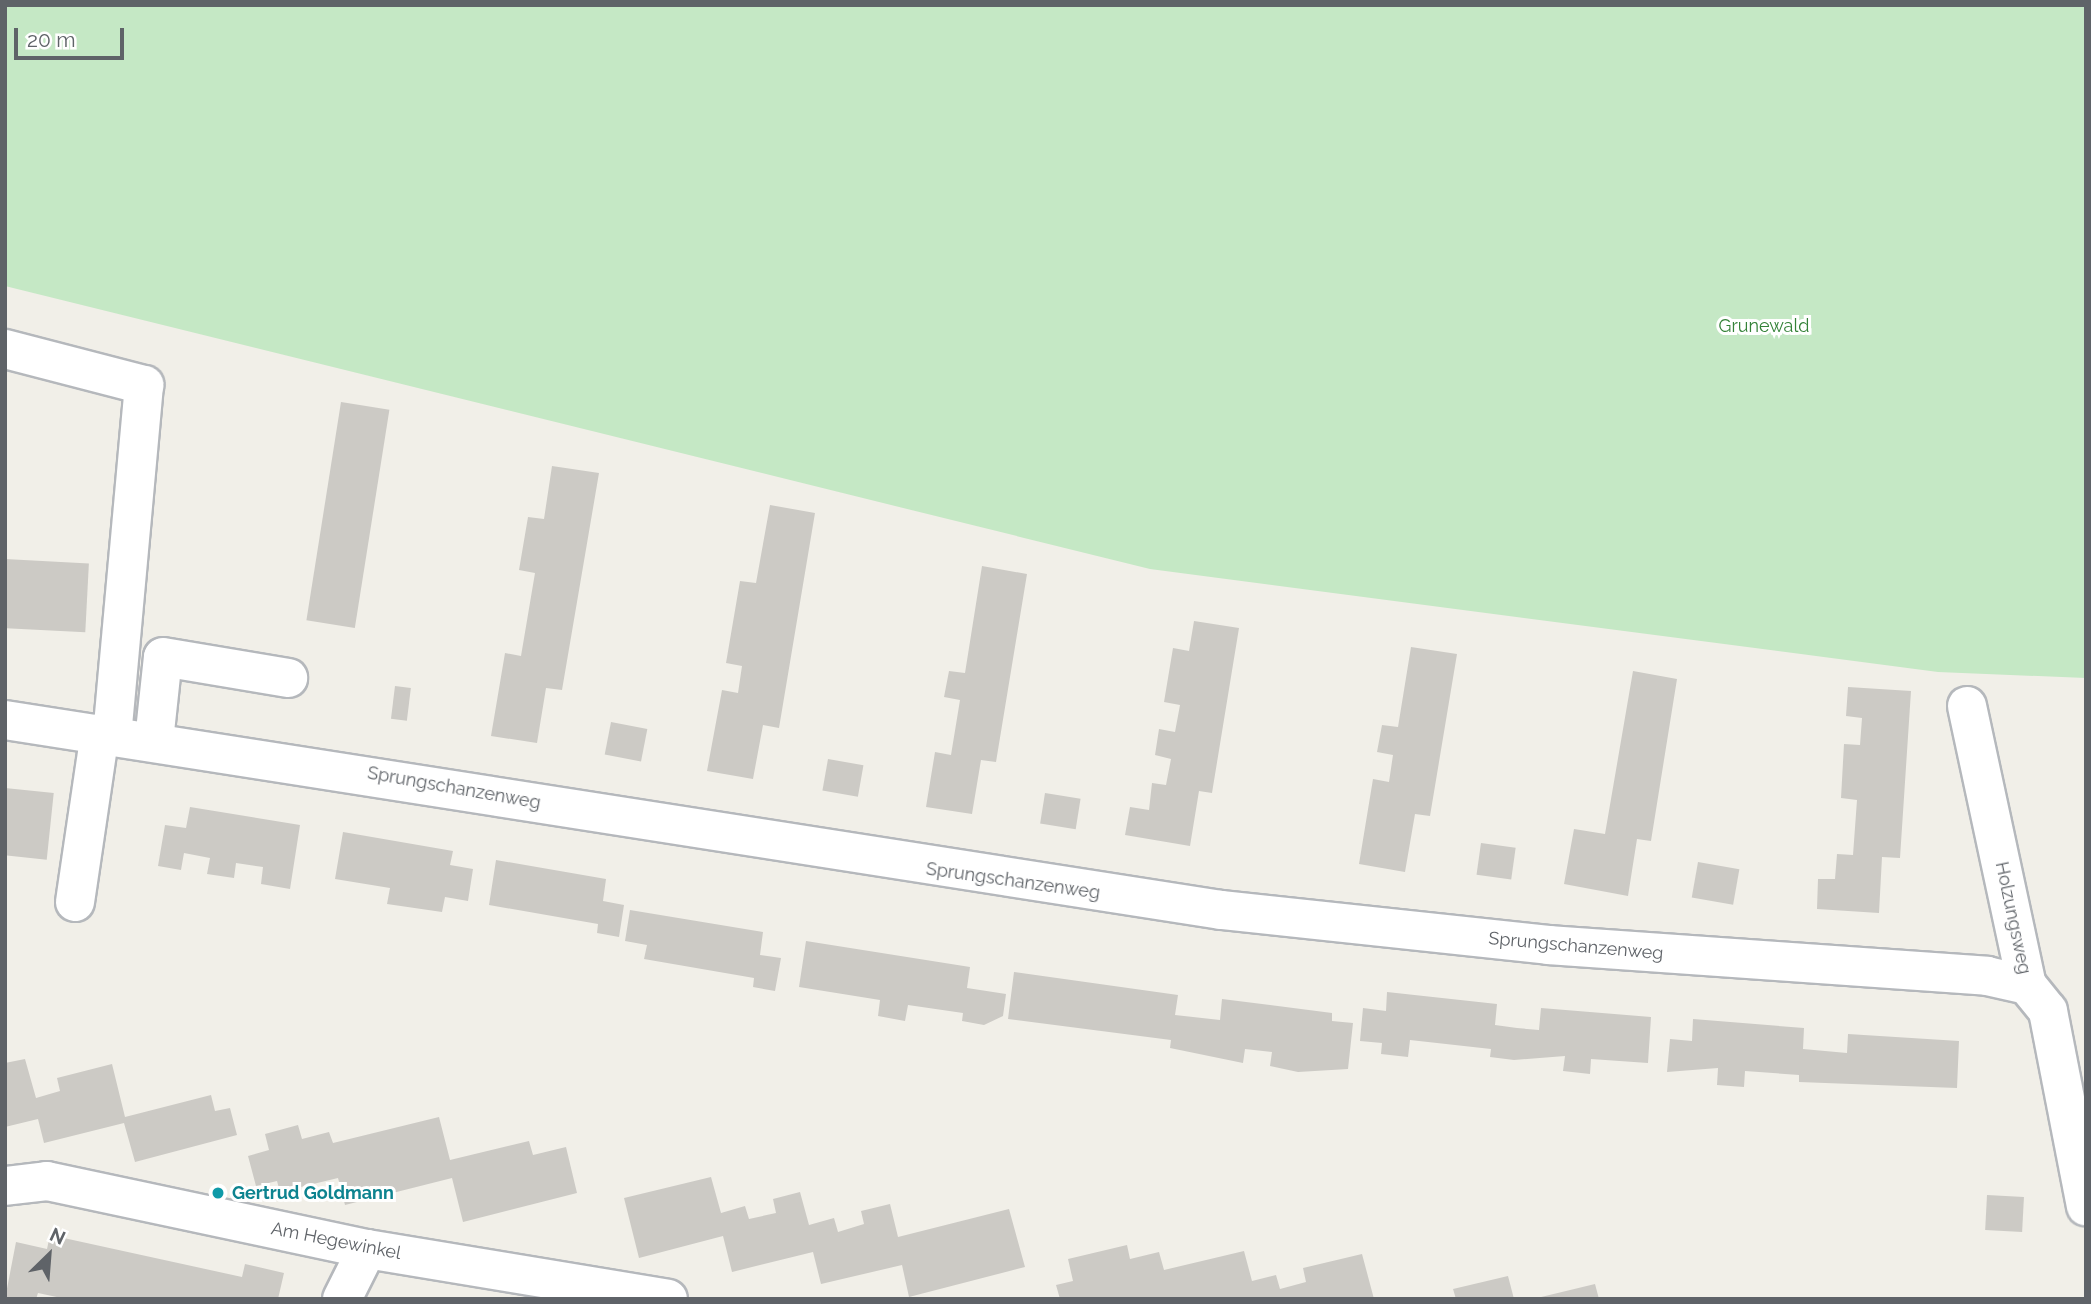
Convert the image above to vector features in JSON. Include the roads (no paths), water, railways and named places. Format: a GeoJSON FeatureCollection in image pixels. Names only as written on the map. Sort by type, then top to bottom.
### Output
{"type":"FeatureCollection","features":[{"type":"Feature","properties":{"kind":"street"},"geometry":{"type":"LineString","coordinates":[[5,349],[144,385],[106,733],[75,902]]}},
{"type":"Feature","properties":{"kind":"street"},"geometry":{"type":"LineString","coordinates":[[154,740],[163,657],[288,678]]}},
{"type":"Feature","properties":{"kind":"street","name":"Holzungsweg"},"geometry":{"type":"LineString","coordinates":[[1967,706],[2027,985],[2048,1011],[2086,1206]]}},
{"type":"Feature","properties":{"kind":"street","name":"Sprungschanzenweg"},"geometry":{"type":"LineString","coordinates":[[5,720],[154,740],[911,866],[1221,911],[1548,945],[1987,976],[2027,985]]}},
{"type":"Feature","properties":{"kind":"street","name":"Am Hegewinkel"},"geometry":{"type":"LineString","coordinates":[[5,1186],[47,1181],[367,1249],[668,1299]]}},
{"type":"Feature","properties":{"kind":"street"},"geometry":{"type":"LineString","coordinates":[[342,1299],[367,1249]]}},
{"type":"Feature","properties":{"kind":"place","name":"Gertrud Goldmann"},"geometry":{"type":"Point","coordinates":[218,1193]}},
{"type":"Feature","properties":{"kind":"park label","name":"Grunewald"},"geometry":{"type":"Point","coordinates":[1764,326]}}]}
